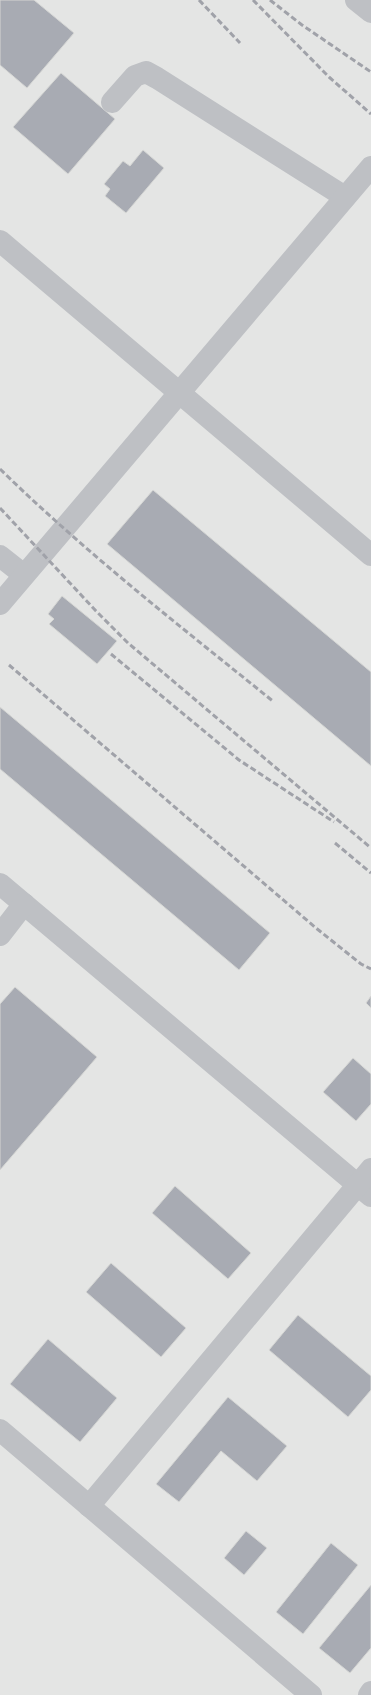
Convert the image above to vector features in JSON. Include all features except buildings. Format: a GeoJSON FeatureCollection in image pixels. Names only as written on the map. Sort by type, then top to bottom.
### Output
{"type":"FeatureCollection","features":[{"type":"Feature","properties":{"kind":"lane"},"geometry":{"type":"LineString","coordinates":[[356,0],[371,12]]}},
{"type":"Feature","properties":{"kind":"lane"},"geometry":{"type":"LineString","coordinates":[[112,102],[135,76],[146,72],[345,197]]}},
{"type":"Feature","properties":{"kind":"lane"},"geometry":{"type":"LineString","coordinates":[[0,604],[371,167]]}},
{"type":"Feature","properties":{"kind":"lane"},"geometry":{"type":"LineString","coordinates":[[0,241],[371,555]]}},
{"type":"Feature","properties":{"kind":"lane"},"geometry":{"type":"LineString","coordinates":[[0,556],[24,575]]}},
{"type":"Feature","properties":{"kind":"lane"},"geometry":{"type":"LineString","coordinates":[[0,884],[366,1183],[89,1506]]}},
{"type":"Feature","properties":{"kind":"lane"},"geometry":{"type":"LineString","coordinates":[[0,935],[24,904]]}},
{"type":"Feature","properties":{"kind":"lane"},"geometry":{"type":"LineString","coordinates":[[0,1430],[311,1695]]}},
{"type":"Feature","properties":{"kind":"lane"},"geometry":{"type":"LineString","coordinates":[[368,1695],[371,1692]]}},
{"type":"Feature","properties":{"kind":"shaded area"},"geometry":{"type":"Polygon","coordinates":[[[0,0],[371,0],[371,1695],[0,1695],[0,0]]]}},
{"type":"Feature","properties":{"kind":"railway"},"geometry":{"type":"LineString","coordinates":[[199,0],[240,43]]}},
{"type":"Feature","properties":{"kind":"railway"},"geometry":{"type":"LineString","coordinates":[[253,0],[329,77],[371,114]]}},
{"type":"Feature","properties":{"kind":"railway"},"geometry":{"type":"LineString","coordinates":[[270,0],[302,25],[371,72]]}},
{"type":"Feature","properties":{"kind":"railway"},"geometry":{"type":"LineString","coordinates":[[0,469],[100,560],[274,702]]}},
{"type":"Feature","properties":{"kind":"railway"},"geometry":{"type":"LineString","coordinates":[[0,508],[96,611],[128,643],[371,848]]}},
{"type":"Feature","properties":{"kind":"railway"},"geometry":{"type":"LineString","coordinates":[[111,654],[239,760],[334,822]]}},
{"type":"Feature","properties":{"kind":"railway"},"geometry":{"type":"LineString","coordinates":[[9,665],[316,928],[361,964],[371,969]]}},
{"type":"Feature","properties":{"kind":"railway"},"geometry":{"type":"LineString","coordinates":[[335,843],[371,873]]}}]}
